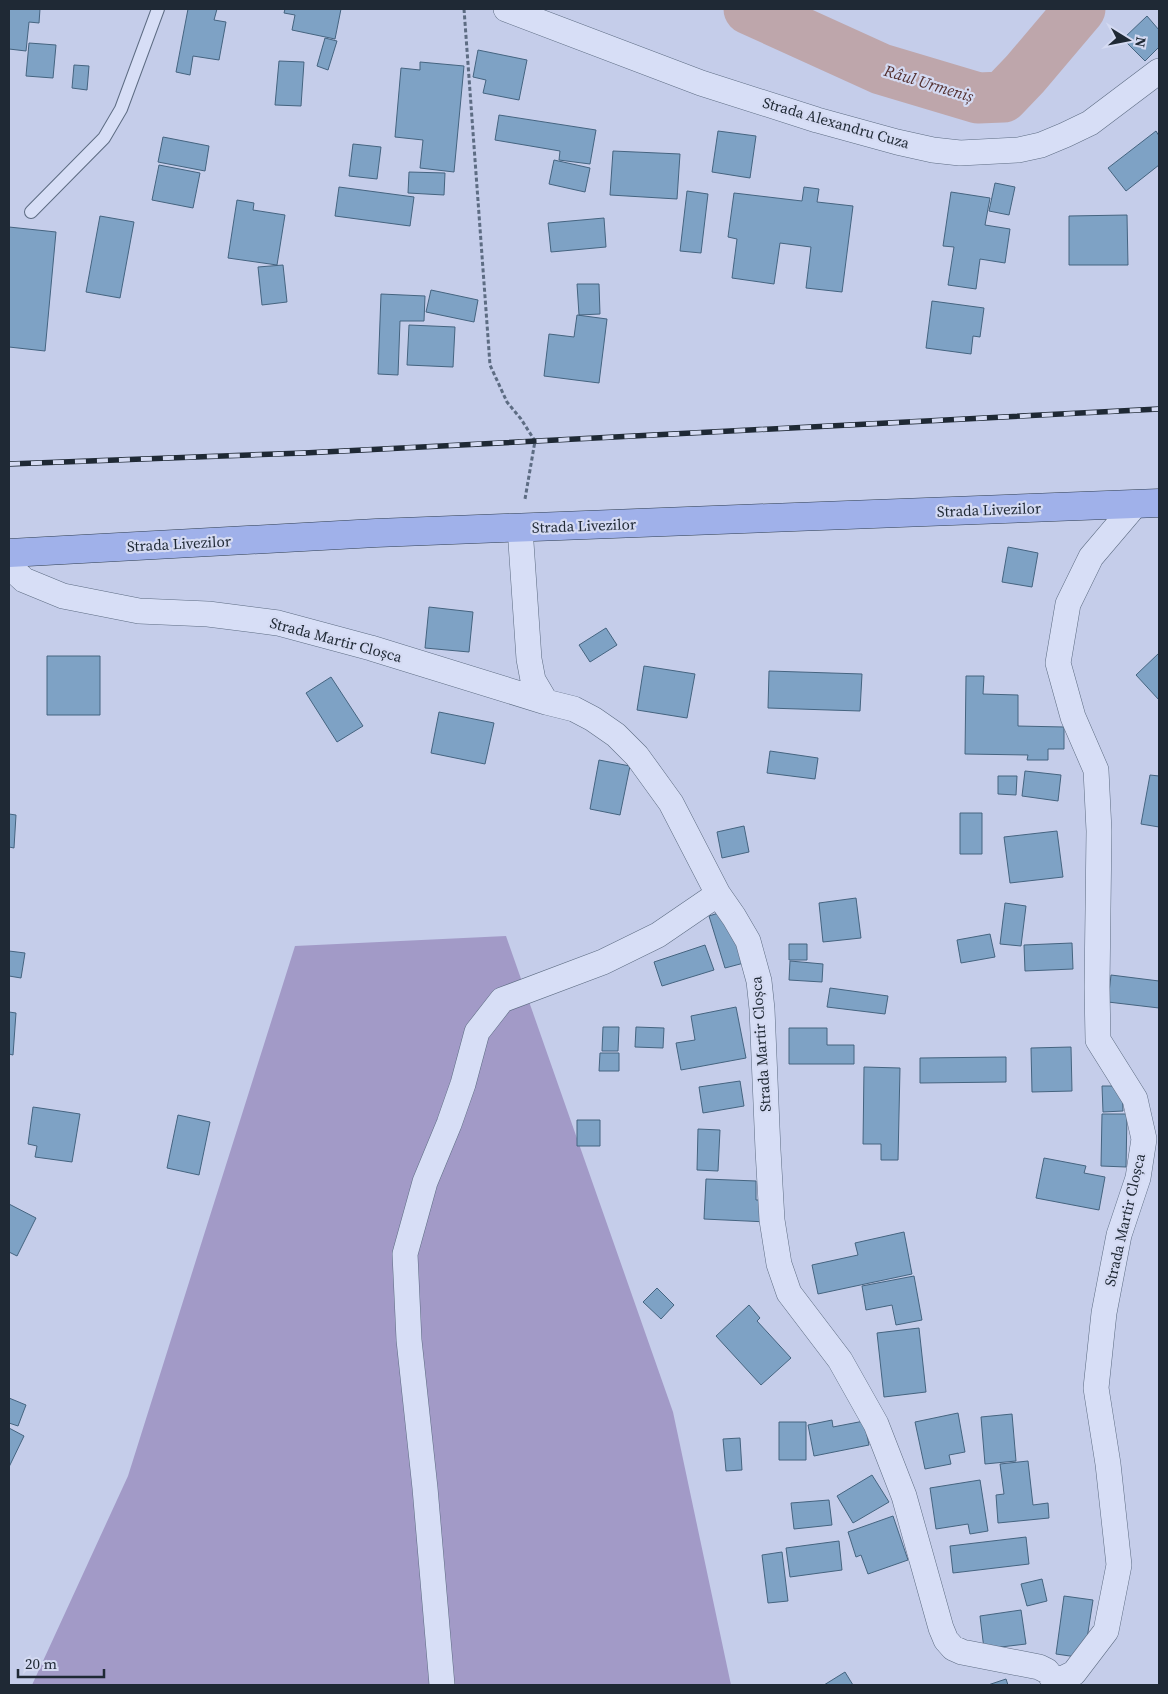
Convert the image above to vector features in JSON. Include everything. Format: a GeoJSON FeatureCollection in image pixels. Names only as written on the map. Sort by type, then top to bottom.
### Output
{"type":"FeatureCollection","features":[{"type":"Feature","properties":{"kind":"main road","name":"Strada Livezilor"},"geometry":{"type":"LineString","coordinates":[[9,553],[376,533],[1148,503]]}},
{"type":"Feature","properties":{"kind":"street","name":"Strada Alexandru Cuza"},"geometry":{"type":"LineString","coordinates":[[510,9],[710,86],[818,120],[897,142],[934,150],[960,153],[1018,150],[1041,145],[1065,136],[1090,123],[1159,71]]}},
{"type":"Feature","properties":{"kind":"street","name":"Strada Martir Cloșca"},"geometry":{"type":"LineString","coordinates":[[9,566],[24,580],[63,596],[139,611],[208,614],[278,622],[574,709],[616,735],[637,756],[671,804],[718,894],[734,916],[748,942],[755,962],[759,981],[764,1047],[772,1220],[779,1264],[789,1293],[840,1360],[876,1424],[904,1496],[928,1587],[946,1640],[953,1648],[962,1652],[1039,1666],[1047,1671],[1057,1683],[1074,1673],[1106,1631],[1119,1565],[1108,1464],[1096,1388],[1104,1313],[1119,1236],[1138,1178],[1144,1139],[1135,1099],[1098,1040],[1099,831],[1096,770],[1073,717],[1058,663],[1068,604],[1091,557],[1148,503]]}},
{"type":"Feature","properties":{"kind":"street"},"geometry":{"type":"LineString","coordinates":[[520,528],[529,659],[533,680],[546,702]]}},
{"type":"Feature","properties":{"kind":"street"},"geometry":{"type":"LineString","coordinates":[[442,1685],[425,1488],[409,1340],[405,1254],[425,1182],[464,1084],[477,1032],[502,1000],[604,962],[650,939],[718,894]]}},
{"type":"Feature","properties":{"kind":"lane"},"geometry":{"type":"LineString","coordinates":[[32,212],[104,138],[122,109],[158,9]]}},
{"type":"Feature","properties":{"kind":"path"},"geometry":{"type":"LineString","coordinates":[[464,9],[490,365],[507,402],[535,441],[520,528]]}},
{"type":"Feature","properties":{"kind":"shaded area"},"geometry":{"type":"Polygon","coordinates":[[[506,936],[673,1412],[731,1685],[32,1685],[128,1476],[295,946],[506,936]]]}},
{"type":"Feature","properties":{"kind":"building"},"geometry":{"type":"Polygon","coordinates":[[[9,9],[40,9],[39,23],[29,22],[26,51],[9,49],[9,9]]]}},
{"type":"Feature","properties":{"kind":"building"},"geometry":{"type":"Polygon","coordinates":[[[188,9],[217,9],[214,20],[226,22],[219,60],[193,56],[190,75],[176,72],[188,9]]]}},
{"type":"Feature","properties":{"kind":"building"},"geometry":{"type":"Polygon","coordinates":[[[285,9],[341,9],[335,39],[292,30],[295,15],[284,13],[285,9]]]}},
{"type":"Feature","properties":{"kind":"building"},"geometry":{"type":"Polygon","coordinates":[[[1147,16],[1159,30],[1159,47],[1145,61],[1123,39],[1147,16]]]}},
{"type":"Feature","properties":{"kind":"building"},"geometry":{"type":"Polygon","coordinates":[[[325,38],[337,41],[328,70],[317,66],[325,38]]]}},
{"type":"Feature","properties":{"kind":"building"},"geometry":{"type":"Polygon","coordinates":[[[29,43],[56,45],[53,78],[26,76],[29,43]]]}},
{"type":"Feature","properties":{"kind":"building"},"geometry":{"type":"Polygon","coordinates":[[[478,50],[527,60],[519,100],[483,93],[486,80],[473,77],[478,50]]]}},
{"type":"Feature","properties":{"kind":"building"},"geometry":{"type":"Polygon","coordinates":[[[279,61],[304,62],[301,106],[275,105],[279,61]]]}},
{"type":"Feature","properties":{"kind":"building"},"geometry":{"type":"Polygon","coordinates":[[[420,62],[464,66],[454,172],[420,168],[423,140],[395,137],[401,68],[420,70],[420,62]]]}},
{"type":"Feature","properties":{"kind":"building"},"geometry":{"type":"Polygon","coordinates":[[[74,65],[89,66],[87,90],[72,88],[74,65]]]}},
{"type":"Feature","properties":{"kind":"building"},"geometry":{"type":"Polygon","coordinates":[[[499,115],[596,130],[590,164],[559,160],[560,151],[495,140],[499,115]]]}},
{"type":"Feature","properties":{"kind":"building"},"geometry":{"type":"Polygon","coordinates":[[[718,131],[756,136],[750,178],[712,172],[718,131]]]}},
{"type":"Feature","properties":{"kind":"building"},"geometry":{"type":"Polygon","coordinates":[[[1156,131],[1159,136],[1159,165],[1126,191],[1108,168],[1156,131]]]}},
{"type":"Feature","properties":{"kind":"building"},"geometry":{"type":"Polygon","coordinates":[[[163,137],[209,146],[205,171],[158,162],[163,137]]]}},
{"type":"Feature","properties":{"kind":"building"},"geometry":{"type":"Polygon","coordinates":[[[353,144],[381,147],[377,179],[349,176],[353,144]]]}},
{"type":"Feature","properties":{"kind":"building"},"geometry":{"type":"Polygon","coordinates":[[[613,151],[680,154],[677,199],[610,195],[613,151]]]}},
{"type":"Feature","properties":{"kind":"building"},"geometry":{"type":"Polygon","coordinates":[[[554,160],[590,168],[585,192],[549,184],[554,160]]]}},
{"type":"Feature","properties":{"kind":"building"},"geometry":{"type":"Polygon","coordinates":[[[159,165],[200,173],[193,208],[152,200],[159,165]]]}},
{"type":"Feature","properties":{"kind":"building"},"geometry":{"type":"Polygon","coordinates":[[[409,172],[445,173],[444,195],[408,193],[409,172]]]}},
{"type":"Feature","properties":{"kind":"building"},"geometry":{"type":"Polygon","coordinates":[[[995,183],[1015,187],[1009,215],[989,211],[995,183]]]}},
{"type":"Feature","properties":{"kind":"building"},"geometry":{"type":"Polygon","coordinates":[[[339,187],[414,197],[410,226],[335,216],[339,187]]]}},
{"type":"Feature","properties":{"kind":"building"},"geometry":{"type":"Polygon","coordinates":[[[804,187],[819,189],[817,202],[853,206],[842,292],[806,288],[811,247],[780,243],[774,284],[732,278],[737,239],[728,237],[734,193],[802,201],[804,187]]]}},
{"type":"Feature","properties":{"kind":"building"},"geometry":{"type":"Polygon","coordinates":[[[687,191],[708,194],[701,253],[680,251],[687,191]]]}},
{"type":"Feature","properties":{"kind":"building"},"geometry":{"type":"Polygon","coordinates":[[[951,192],[990,198],[985,225],[1010,229],[1005,263],[980,259],[976,289],[948,285],[954,247],[943,246],[951,192]]]}},
{"type":"Feature","properties":{"kind":"building"},"geometry":{"type":"Polygon","coordinates":[[[237,200],[254,203],[253,210],[285,215],[277,265],[228,258],[237,200]]]}},
{"type":"Feature","properties":{"kind":"building"},"geometry":{"type":"Polygon","coordinates":[[[1127,215],[1128,265],[1069,265],[1069,216],[1127,215]]]}},
{"type":"Feature","properties":{"kind":"building"},"geometry":{"type":"Polygon","coordinates":[[[100,216],[134,222],[120,298],[86,292],[100,216]]]}},
{"type":"Feature","properties":{"kind":"building"},"geometry":{"type":"Polygon","coordinates":[[[604,218],[606,247],[551,252],[548,223],[604,218]]]}},
{"type":"Feature","properties":{"kind":"building"},"geometry":{"type":"Polygon","coordinates":[[[9,227],[56,232],[45,351],[9,347],[9,227]]]}},
{"type":"Feature","properties":{"kind":"building"},"geometry":{"type":"Polygon","coordinates":[[[283,265],[287,302],[262,305],[258,267],[283,265]]]}},
{"type":"Feature","properties":{"kind":"building"},"geometry":{"type":"Polygon","coordinates":[[[577,284],[599,284],[600,314],[579,315],[577,284]]]}},
{"type":"Feature","properties":{"kind":"building"},"geometry":{"type":"Polygon","coordinates":[[[431,290],[478,300],[474,322],[426,312],[431,290]]]}},
{"type":"Feature","properties":{"kind":"building"},"geometry":{"type":"Polygon","coordinates":[[[381,294],[425,296],[424,321],[400,321],[398,375],[378,374],[381,294]]]}},
{"type":"Feature","properties":{"kind":"building"},"geometry":{"type":"Polygon","coordinates":[[[932,301],[984,308],[980,337],[973,336],[971,354],[926,348],[932,301]]]}},
{"type":"Feature","properties":{"kind":"building"},"geometry":{"type":"Polygon","coordinates":[[[577,315],[607,319],[599,383],[544,376],[549,334],[574,337],[577,315]]]}},
{"type":"Feature","properties":{"kind":"building"},"geometry":{"type":"Polygon","coordinates":[[[409,325],[455,327],[453,367],[407,365],[409,325]]]}},
{"type":"Feature","properties":{"kind":"building"},"geometry":{"type":"Polygon","coordinates":[[[1008,547],[1038,553],[1032,587],[1002,582],[1008,547]]]}},
{"type":"Feature","properties":{"kind":"building"},"geometry":{"type":"Polygon","coordinates":[[[429,607],[473,612],[469,652],[425,648],[429,607]]]}},
{"type":"Feature","properties":{"kind":"building"},"geometry":{"type":"Polygon","coordinates":[[[606,628],[617,645],[590,662],[579,645],[606,628]]]}},
{"type":"Feature","properties":{"kind":"building"},"geometry":{"type":"Polygon","coordinates":[[[1159,653],[1159,700],[1136,675],[1159,653]]]}},
{"type":"Feature","properties":{"kind":"building"},"geometry":{"type":"Polygon","coordinates":[[[47,656],[100,656],[100,715],[47,715],[47,656]]]}},
{"type":"Feature","properties":{"kind":"building"},"geometry":{"type":"Polygon","coordinates":[[[644,666],[695,674],[687,718],[637,710],[644,666]]]}},
{"type":"Feature","properties":{"kind":"building"},"geometry":{"type":"Polygon","coordinates":[[[769,671],[862,674],[860,711],[768,708],[769,671]]]}},
{"type":"Feature","properties":{"kind":"building"},"geometry":{"type":"Polygon","coordinates":[[[966,676],[984,676],[983,694],[1018,695],[1018,726],[1064,727],[1064,749],[1048,749],[1048,760],[1027,760],[1028,755],[965,754],[966,676]]]}},
{"type":"Feature","properties":{"kind":"building"},"geometry":{"type":"Polygon","coordinates":[[[331,677],[363,726],[337,742],[306,693],[331,677]]]}},
{"type":"Feature","properties":{"kind":"building"},"geometry":{"type":"Polygon","coordinates":[[[439,712],[494,723],[485,764],[431,753],[439,712]]]}},
{"type":"Feature","properties":{"kind":"building"},"geometry":{"type":"Polygon","coordinates":[[[770,751],[818,758],[815,779],[767,773],[770,751]]]}},
{"type":"Feature","properties":{"kind":"building"},"geometry":{"type":"Polygon","coordinates":[[[599,760],[630,766],[620,815],[590,809],[599,760]]]}},
{"type":"Feature","properties":{"kind":"building"},"geometry":{"type":"Polygon","coordinates":[[[1025,771],[1061,775],[1058,801],[1022,796],[1025,771]]]}},
{"type":"Feature","properties":{"kind":"building"},"geometry":{"type":"Polygon","coordinates":[[[1150,775],[1159,776],[1159,827],[1141,824],[1150,775]]]}},
{"type":"Feature","properties":{"kind":"building"},"geometry":{"type":"Polygon","coordinates":[[[998,776],[1017,776],[1016,795],[998,794],[998,776]]]}},
{"type":"Feature","properties":{"kind":"building"},"geometry":{"type":"Polygon","coordinates":[[[960,813],[982,813],[982,854],[960,854],[960,813]]]}},
{"type":"Feature","properties":{"kind":"building"},"geometry":{"type":"Polygon","coordinates":[[[9,814],[16,815],[14,848],[9,847],[9,814]]]}},
{"type":"Feature","properties":{"kind":"building"},"geometry":{"type":"Polygon","coordinates":[[[744,826],[749,852],[722,858],[717,832],[744,826]]]}},
{"type":"Feature","properties":{"kind":"building"},"geometry":{"type":"Polygon","coordinates":[[[1057,831],[1063,877],[1010,883],[1004,837],[1057,831]]]}},
{"type":"Feature","properties":{"kind":"building"},"geometry":{"type":"Polygon","coordinates":[[[856,898],[861,938],[823,942],[819,903],[856,898]]]}},
{"type":"Feature","properties":{"kind":"building"},"geometry":{"type":"Polygon","coordinates":[[[1005,903],[1026,906],[1021,946],[1000,944],[1005,903]]]}},
{"type":"Feature","properties":{"kind":"building"},"geometry":{"type":"Polygon","coordinates":[[[728,910],[744,963],[725,968],[709,916],[728,910]]]}},
{"type":"Feature","properties":{"kind":"building"},"geometry":{"type":"Polygon","coordinates":[[[990,934],[995,957],[961,963],[957,940],[990,934]]]}},
{"type":"Feature","properties":{"kind":"building"},"geometry":{"type":"Polygon","coordinates":[[[1072,943],[1073,969],[1025,971],[1024,945],[1072,943]]]}},
{"type":"Feature","properties":{"kind":"building"},"geometry":{"type":"Polygon","coordinates":[[[789,944],[807,944],[807,960],[789,960],[789,944]]]}},
{"type":"Feature","properties":{"kind":"building"},"geometry":{"type":"Polygon","coordinates":[[[705,945],[714,970],[662,986],[654,962],[705,945]]]}},
{"type":"Feature","properties":{"kind":"building"},"geometry":{"type":"Polygon","coordinates":[[[9,951],[25,953],[21,978],[9,976],[9,951]]]}},
{"type":"Feature","properties":{"kind":"building"},"geometry":{"type":"Polygon","coordinates":[[[790,961],[823,964],[822,982],[789,980],[790,961]]]}},
{"type":"Feature","properties":{"kind":"building"},"geometry":{"type":"Polygon","coordinates":[[[1111,975],[1159,981],[1159,1008],[1108,1002],[1111,975]]]}},
{"type":"Feature","properties":{"kind":"building"},"geometry":{"type":"Polygon","coordinates":[[[830,988],[888,996],[885,1014],[827,1007],[830,988]]]}},
{"type":"Feature","properties":{"kind":"building"},"geometry":{"type":"Polygon","coordinates":[[[736,1007],[746,1058],[681,1070],[676,1043],[695,1040],[691,1016],[736,1007]]]}},
{"type":"Feature","properties":{"kind":"building"},"geometry":{"type":"Polygon","coordinates":[[[9,1012],[16,1013],[13,1055],[9,1054],[9,1012]]]}},
{"type":"Feature","properties":{"kind":"building"},"geometry":{"type":"Polygon","coordinates":[[[603,1027],[619,1027],[618,1051],[602,1051],[603,1027]]]}},
{"type":"Feature","properties":{"kind":"building"},"geometry":{"type":"Polygon","coordinates":[[[636,1027],[664,1028],[663,1048],[635,1047],[636,1027]]]}},
{"type":"Feature","properties":{"kind":"building"},"geometry":{"type":"Polygon","coordinates":[[[789,1028],[827,1028],[827,1045],[854,1045],[854,1064],[789,1064],[789,1028]]]}},
{"type":"Feature","properties":{"kind":"building"},"geometry":{"type":"Polygon","coordinates":[[[1071,1047],[1072,1091],[1032,1092],[1031,1048],[1071,1047]]]}},
{"type":"Feature","properties":{"kind":"building"},"geometry":{"type":"Polygon","coordinates":[[[600,1053],[619,1053],[619,1071],[599,1071],[600,1053]]]}},
{"type":"Feature","properties":{"kind":"building"},"geometry":{"type":"Polygon","coordinates":[[[1006,1057],[1006,1082],[920,1083],[920,1058],[1006,1057]]]}},
{"type":"Feature","properties":{"kind":"building"},"geometry":{"type":"Polygon","coordinates":[[[864,1067],[900,1068],[898,1160],[881,1160],[881,1144],[863,1144],[864,1067]]]}},
{"type":"Feature","properties":{"kind":"building"},"geometry":{"type":"Polygon","coordinates":[[[740,1081],[744,1106],[703,1113],[699,1087],[740,1081]]]}},
{"type":"Feature","properties":{"kind":"building"},"geometry":{"type":"Polygon","coordinates":[[[1102,1086],[1122,1086],[1123,1111],[1103,1112],[1102,1086]]]}},
{"type":"Feature","properties":{"kind":"building"},"geometry":{"type":"Polygon","coordinates":[[[33,1107],[80,1114],[72,1162],[35,1157],[37,1146],[28,1144],[33,1107]]]}},
{"type":"Feature","properties":{"kind":"building"},"geometry":{"type":"Polygon","coordinates":[[[1102,1114],[1127,1114],[1126,1167],[1101,1166],[1102,1114]]]}},
{"type":"Feature","properties":{"kind":"building"},"geometry":{"type":"Polygon","coordinates":[[[178,1115],[210,1122],[199,1175],[167,1168],[178,1115]]]}},
{"type":"Feature","properties":{"kind":"building"},"geometry":{"type":"Polygon","coordinates":[[[577,1120],[600,1120],[600,1146],[577,1146],[577,1120]]]}},
{"type":"Feature","properties":{"kind":"building"},"geometry":{"type":"Polygon","coordinates":[[[698,1129],[720,1130],[718,1171],[697,1170],[698,1129]]]}},
{"type":"Feature","properties":{"kind":"building"},"geometry":{"type":"Polygon","coordinates":[[[1044,1158],[1086,1166],[1084,1173],[1105,1177],[1099,1210],[1036,1198],[1044,1158]]]}},
{"type":"Feature","properties":{"kind":"building"},"geometry":{"type":"Polygon","coordinates":[[[706,1179],[756,1181],[756,1200],[768,1200],[767,1222],[704,1219],[706,1179]]]}},
{"type":"Feature","properties":{"kind":"building"},"geometry":{"type":"Polygon","coordinates":[[[9,1204],[36,1218],[17,1256],[9,1252],[9,1204]]]}},
{"type":"Feature","properties":{"kind":"building"},"geometry":{"type":"Polygon","coordinates":[[[904,1232],[912,1274],[818,1294],[812,1265],[858,1255],[855,1243],[904,1232]]]}},
{"type":"Feature","properties":{"kind":"building"},"geometry":{"type":"Polygon","coordinates":[[[914,1276],[922,1320],[896,1325],[892,1305],[866,1310],[862,1286],[914,1276]]]}},
{"type":"Feature","properties":{"kind":"building"},"geometry":{"type":"Polygon","coordinates":[[[657,1288],[674,1305],[661,1319],[643,1302],[657,1288]]]}},
{"type":"Feature","properties":{"kind":"building"},"geometry":{"type":"Polygon","coordinates":[[[749,1305],[760,1318],[757,1321],[791,1358],[761,1385],[716,1336],[749,1305]]]}},
{"type":"Feature","properties":{"kind":"building"},"geometry":{"type":"Polygon","coordinates":[[[919,1328],[926,1392],[884,1397],[877,1333],[919,1328]]]}},
{"type":"Feature","properties":{"kind":"building"},"geometry":{"type":"Polygon","coordinates":[[[9,1398],[26,1405],[18,1426],[9,1423],[9,1398]]]}},
{"type":"Feature","properties":{"kind":"building"},"geometry":{"type":"Polygon","coordinates":[[[958,1413],[965,1452],[949,1455],[951,1464],[925,1469],[915,1422],[958,1413]]]}},
{"type":"Feature","properties":{"kind":"building"},"geometry":{"type":"Polygon","coordinates":[[[1012,1414],[1016,1461],[985,1464],[981,1417],[1012,1414]]]}},
{"type":"Feature","properties":{"kind":"building"},"geometry":{"type":"Polygon","coordinates":[[[832,1420],[833,1427],[864,1421],[869,1445],[814,1456],[808,1425],[832,1420]]]}},
{"type":"Feature","properties":{"kind":"building"},"geometry":{"type":"Polygon","coordinates":[[[779,1422],[806,1422],[806,1460],[779,1460],[779,1422]]]}},
{"type":"Feature","properties":{"kind":"building"},"geometry":{"type":"Polygon","coordinates":[[[9,1428],[24,1436],[9,1467],[9,1428]]]}},
{"type":"Feature","properties":{"kind":"building"},"geometry":{"type":"Polygon","coordinates":[[[740,1438],[742,1470],[726,1471],[723,1439],[740,1438]]]}},
{"type":"Feature","properties":{"kind":"building"},"geometry":{"type":"Polygon","coordinates":[[[1028,1461],[1033,1505],[1048,1503],[1049,1518],[998,1523],[996,1495],[1004,1494],[1000,1464],[1028,1461]]]}},
{"type":"Feature","properties":{"kind":"building"},"geometry":{"type":"Polygon","coordinates":[[[872,1475],[889,1502],[853,1523],[837,1496],[872,1475]]]}},
{"type":"Feature","properties":{"kind":"building"},"geometry":{"type":"Polygon","coordinates":[[[980,1480],[988,1531],[970,1534],[968,1524],[936,1529],[930,1488],[980,1480]]]}},
{"type":"Feature","properties":{"kind":"building"},"geometry":{"type":"Polygon","coordinates":[[[829,1500],[832,1525],[794,1529],[791,1503],[829,1500]]]}},
{"type":"Feature","properties":{"kind":"building"},"geometry":{"type":"Polygon","coordinates":[[[893,1516],[908,1560],[868,1574],[861,1555],[856,1557],[848,1532],[893,1516]]]}},
{"type":"Feature","properties":{"kind":"building"},"geometry":{"type":"Polygon","coordinates":[[[1026,1537],[1029,1564],[953,1573],[950,1546],[1026,1537]]]}},
{"type":"Feature","properties":{"kind":"building"},"geometry":{"type":"Polygon","coordinates":[[[839,1541],[842,1570],[790,1577],[786,1548],[839,1541]]]}},
{"type":"Feature","properties":{"kind":"building"},"geometry":{"type":"Polygon","coordinates":[[[782,1552],[788,1601],[768,1603],[762,1555],[782,1552]]]}},
{"type":"Feature","properties":{"kind":"building"},"geometry":{"type":"Polygon","coordinates":[[[1042,1579],[1047,1601],[1027,1606],[1021,1584],[1042,1579]]]}},
{"type":"Feature","properties":{"kind":"building"},"geometry":{"type":"Polygon","coordinates":[[[1064,1596],[1093,1600],[1084,1658],[1056,1654],[1064,1596]]]}},
{"type":"Feature","properties":{"kind":"building"},"geometry":{"type":"Polygon","coordinates":[[[1021,1610],[1026,1644],[984,1649],[980,1616],[1021,1610]]]}},
{"type":"Feature","properties":{"kind":"building"},"geometry":{"type":"Polygon","coordinates":[[[845,1672],[853,1685],[824,1685],[845,1672]]]}},
{"type":"Feature","properties":{"kind":"building"},"geometry":{"type":"Polygon","coordinates":[[[1006,1679],[1008,1685],[988,1685],[1006,1679]]]}},
{"type":"Feature","properties":{"kind":"waterway","name":"Râul Urmeniș"},"geometry":{"type":"LineString","coordinates":[[749,9],[881,69],[978,98],[1003,97],[1080,9]]}},
{"type":"Feature","properties":{"kind":"railway"},"geometry":{"type":"LineString","coordinates":[[9,464],[304,453],[1159,409]]}}]}
